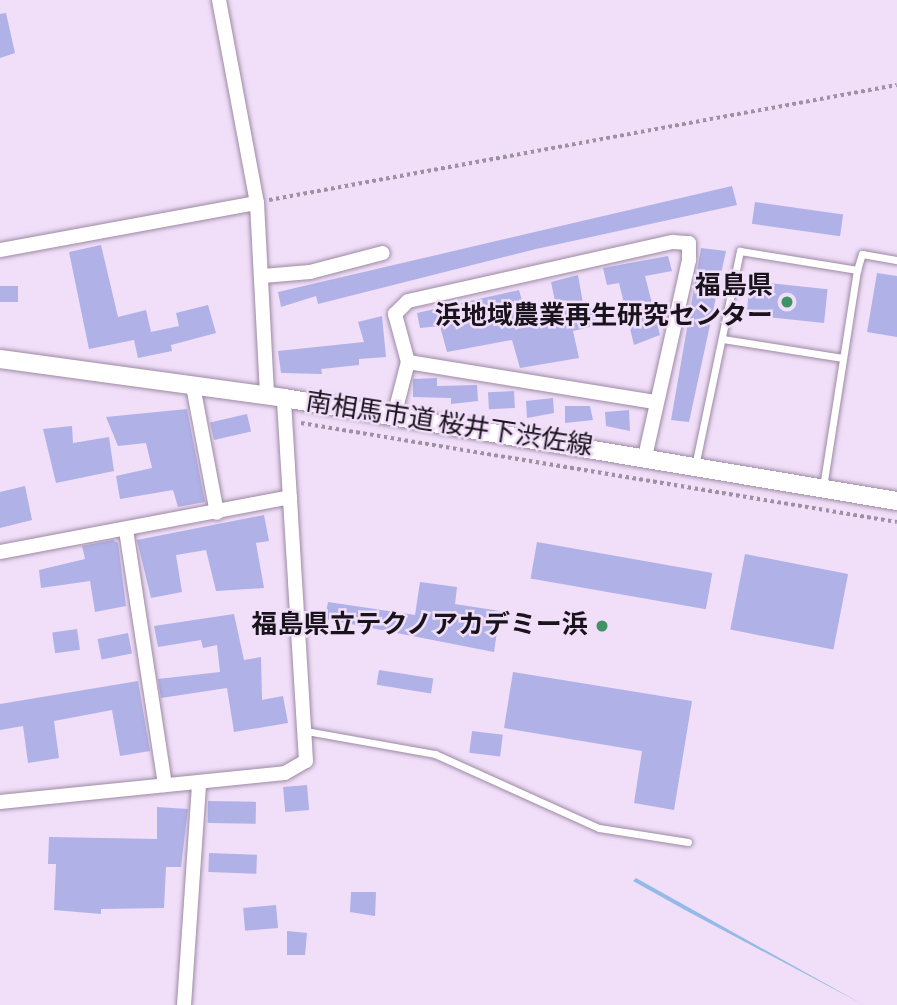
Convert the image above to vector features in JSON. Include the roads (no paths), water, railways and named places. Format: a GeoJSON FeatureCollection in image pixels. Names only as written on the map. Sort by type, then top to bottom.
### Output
{"type":"FeatureCollection","features":[{"type":"Feature","properties":{"kind":"street"},"geometry":{"type":"LineString","coordinates":[[0,802],[199,784],[301,767],[306,761],[286,421],[276,397],[257,203],[219,0]]}},
{"type":"Feature","properties":{"kind":"street"},"geometry":{"type":"LineString","coordinates":[[0,250],[257,203]]}},
{"type":"Feature","properties":{"kind":"street"},"geometry":{"type":"LineString","coordinates":[[394,416],[408,362],[395,314],[408,301],[673,242],[688,243],[689,260],[655,402],[645,457]]}},
{"type":"Feature","properties":{"kind":"street"},"geometry":{"type":"LineString","coordinates":[[263,276],[310,272],[383,253]]}},
{"type":"Feature","properties":{"kind":"street","name":"南相馬市道 桜井下渋佐線"},"geometry":{"type":"LineString","coordinates":[[0,359],[276,397],[897,501]]}},
{"type":"Feature","properties":{"kind":"street"},"geometry":{"type":"LineString","coordinates":[[408,362],[655,402]]}},
{"type":"Feature","properties":{"kind":"street"},"geometry":{"type":"LineString","coordinates":[[193,386],[217,513]]}},
{"type":"Feature","properties":{"kind":"street"},"geometry":{"type":"LineString","coordinates":[[0,552],[290,498]]}},
{"type":"Feature","properties":{"kind":"street"},"geometry":{"type":"LineString","coordinates":[[126,530],[165,785]]}},
{"type":"Feature","properties":{"kind":"street"},"geometry":{"type":"LineString","coordinates":[[184,1005],[199,784]]}},
{"type":"Feature","properties":{"kind":"lane"},"geometry":{"type":"LineString","coordinates":[[695,467],[723,339],[721,329],[740,251],[858,270]]}},
{"type":"Feature","properties":{"kind":"lane"},"geometry":{"type":"LineString","coordinates":[[823,488],[862,254],[897,260]]}},
{"type":"Feature","properties":{"kind":"lane"},"geometry":{"type":"LineString","coordinates":[[723,339],[843,358]]}},
{"type":"Feature","properties":{"kind":"lane"},"geometry":{"type":"LineString","coordinates":[[306,731],[435,754],[600,828],[688,842]]}},
{"type":"Feature","properties":{"kind":"water"},"geometry":{"type":"Polygon","coordinates":[[[636,878],[864,1005],[633,881],[636,878]]]}},
{"type":"Feature","properties":{"kind":"place","name":"福島県 浜地域農業再生研究センター"},"geometry":{"type":"Point","coordinates":[787,302]}},
{"type":"Feature","properties":{"kind":"place","name":"福島県立テクノアカデミー浜"},"geometry":{"type":"Point","coordinates":[602,626]}}]}
